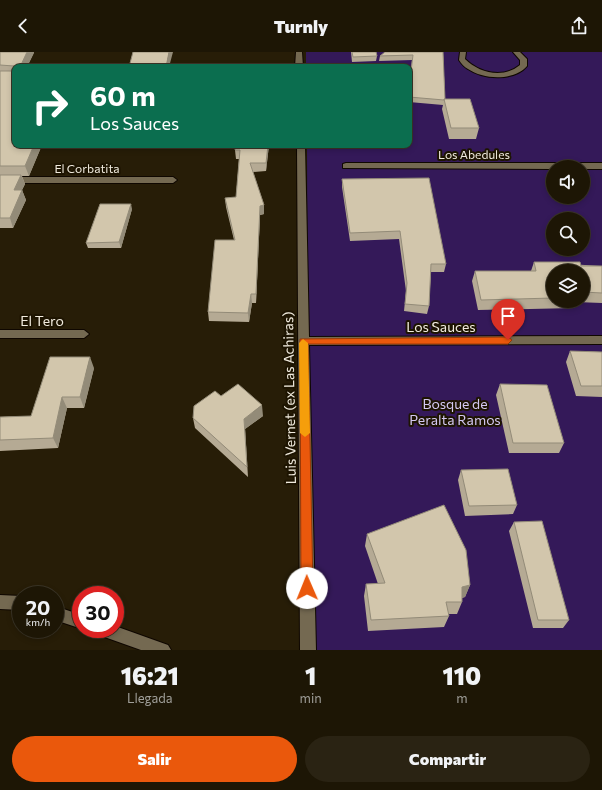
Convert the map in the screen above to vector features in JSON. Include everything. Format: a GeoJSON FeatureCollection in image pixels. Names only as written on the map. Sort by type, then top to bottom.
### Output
{"type":"FeatureCollection","features":[{"type":"Feature","properties":{"kind":"street"},"geometry":{"type":"LineString","coordinates":[[299,52],[299,64]]}},
{"type":"Feature","properties":{"kind":"street"},"geometry":{"type":"LineString","coordinates":[[463,52],[460,60],[470,69],[500,75],[518,72],[523,68],[525,63],[523,58],[516,52]]}},
{"type":"Feature","properties":{"kind":"street","name":"Luis Vernet (ex Las Achiras)"},"geometry":{"type":"LineString","coordinates":[[300,148],[308,650]]}},
{"type":"Feature","properties":{"kind":"street","name":"Los Abedules"},"geometry":{"type":"LineString","coordinates":[[346,166],[602,166]]}},
{"type":"Feature","properties":{"kind":"street","name":"El Corbatita"},"geometry":{"type":"LineString","coordinates":[[0,180],[173,180]]}},
{"type":"Feature","properties":{"kind":"street","name":"El Tero"},"geometry":{"type":"LineString","coordinates":[[0,334],[84,334]]}},
{"type":"Feature","properties":{"kind":"street","name":"Los Sauces"},"geometry":{"type":"LineString","coordinates":[[303,341],[602,340]]}},
{"type":"Feature","properties":{"kind":"street"},"geometry":{"type":"LineString","coordinates":[[0,602],[12,603]]}},
{"type":"Feature","properties":{"kind":"street"},"geometry":{"type":"LineString","coordinates":[[124,637],[163,650]]}},
{"type":"Feature","properties":{"kind":"green space","name":"Bosque de Peralta Ramos"},"geometry":{"type":"Polygon","coordinates":[[[306,52],[602,52],[602,650],[309,650],[307,148],[412,148],[412,64],[306,64],[306,52]]]}},
{"type":"Feature","properties":{"kind":"building"},"geometry":{"type":"Polygon","coordinates":[[[0,52],[27,52],[21,64],[12,64],[12,66],[0,65],[0,52]]]}},
{"type":"Feature","properties":{"kind":"building"},"geometry":{"type":"Polygon","coordinates":[[[133,52],[169,52],[167,64],[130,64],[133,52]]]}},
{"type":"Feature","properties":{"kind":"building"},"geometry":{"type":"Polygon","coordinates":[[[352,52],[376,52],[377,56],[353,57],[352,52]]]}},
{"type":"Feature","properties":{"kind":"building"},"geometry":{"type":"Polygon","coordinates":[[[385,52],[443,52],[445,99],[412,97],[413,55],[380,56],[385,52]]]}},
{"type":"Feature","properties":{"kind":"building"},"geometry":{"type":"Polygon","coordinates":[[[0,71],[12,71],[12,148],[33,148],[25,166],[0,166],[0,71]]]}},
{"type":"Feature","properties":{"kind":"building"},"geometry":{"type":"Polygon","coordinates":[[[444,99],[470,99],[479,128],[451,128],[444,99]]]}},
{"type":"Feature","properties":{"kind":"building"},"geometry":{"type":"Polygon","coordinates":[[[235,148],[268,148],[266,163],[250,163],[264,205],[260,206],[256,294],[251,294],[248,313],[208,312],[215,240],[235,240],[225,198],[236,197],[240,150],[235,150],[235,148]]]}},
{"type":"Feature","properties":{"kind":"building"},"geometry":{"type":"Polygon","coordinates":[[[0,175],[21,175],[14,190],[22,190],[10,218],[0,218],[0,175]]]}},
{"type":"Feature","properties":{"kind":"building"},"geometry":{"type":"Polygon","coordinates":[[[429,178],[446,264],[431,264],[429,306],[405,304],[407,283],[400,231],[350,233],[342,179],[429,178]]]}},
{"type":"Feature","properties":{"kind":"building"},"geometry":{"type":"Polygon","coordinates":[[[100,204],[131,204],[119,242],[86,243],[100,204]]]}},
{"type":"Feature","properties":{"kind":"building"},"geometry":{"type":"Polygon","coordinates":[[[534,262],[580,262],[580,264],[546,264],[546,298],[481,300],[475,271],[536,271],[534,262]]]}},
{"type":"Feature","properties":{"kind":"building"},"geometry":{"type":"Polygon","coordinates":[[[590,266],[602,266],[602,293],[590,292],[590,266]]]}},
{"type":"Feature","properties":{"kind":"building"},"geometry":{"type":"Polygon","coordinates":[[[570,351],[602,352],[602,386],[581,386],[570,351]]]}},
{"type":"Feature","properties":{"kind":"building"},"geometry":{"type":"Polygon","coordinates":[[[50,357],[90,357],[80,397],[62,397],[53,438],[0,440],[0,417],[31,416],[50,357]]]}},
{"type":"Feature","properties":{"kind":"building"},"geometry":{"type":"Polygon","coordinates":[[[238,384],[262,405],[244,419],[247,467],[193,418],[194,406],[215,391],[221,396],[238,384]]]}},
{"type":"Feature","properties":{"kind":"building"},"geometry":{"type":"Polygon","coordinates":[[[500,384],[547,385],[564,443],[513,443],[500,384]]]}},
{"type":"Feature","properties":{"kind":"building"},"geometry":{"type":"Polygon","coordinates":[[[508,469],[517,505],[469,506],[461,470],[508,469]]]}},
{"type":"Feature","properties":{"kind":"building"},"geometry":{"type":"Polygon","coordinates":[[[444,505],[466,550],[470,585],[462,587],[462,602],[446,602],[449,616],[371,620],[366,584],[385,583],[367,534],[444,505]]]}},
{"type":"Feature","properties":{"kind":"building"},"geometry":{"type":"Polygon","coordinates":[[[542,521],[569,620],[538,620],[514,522],[542,521]]]}},
{"type":"Feature","properties":{"kind":"slow traffic"},"geometry":{"type":"LineString","coordinates":[[303,343],[305,433]]}},
{"type":"Feature","properties":{"kind":"route"},"geometry":{"type":"LineString","coordinates":[[307,588],[303,341],[508,340]]}}]}
